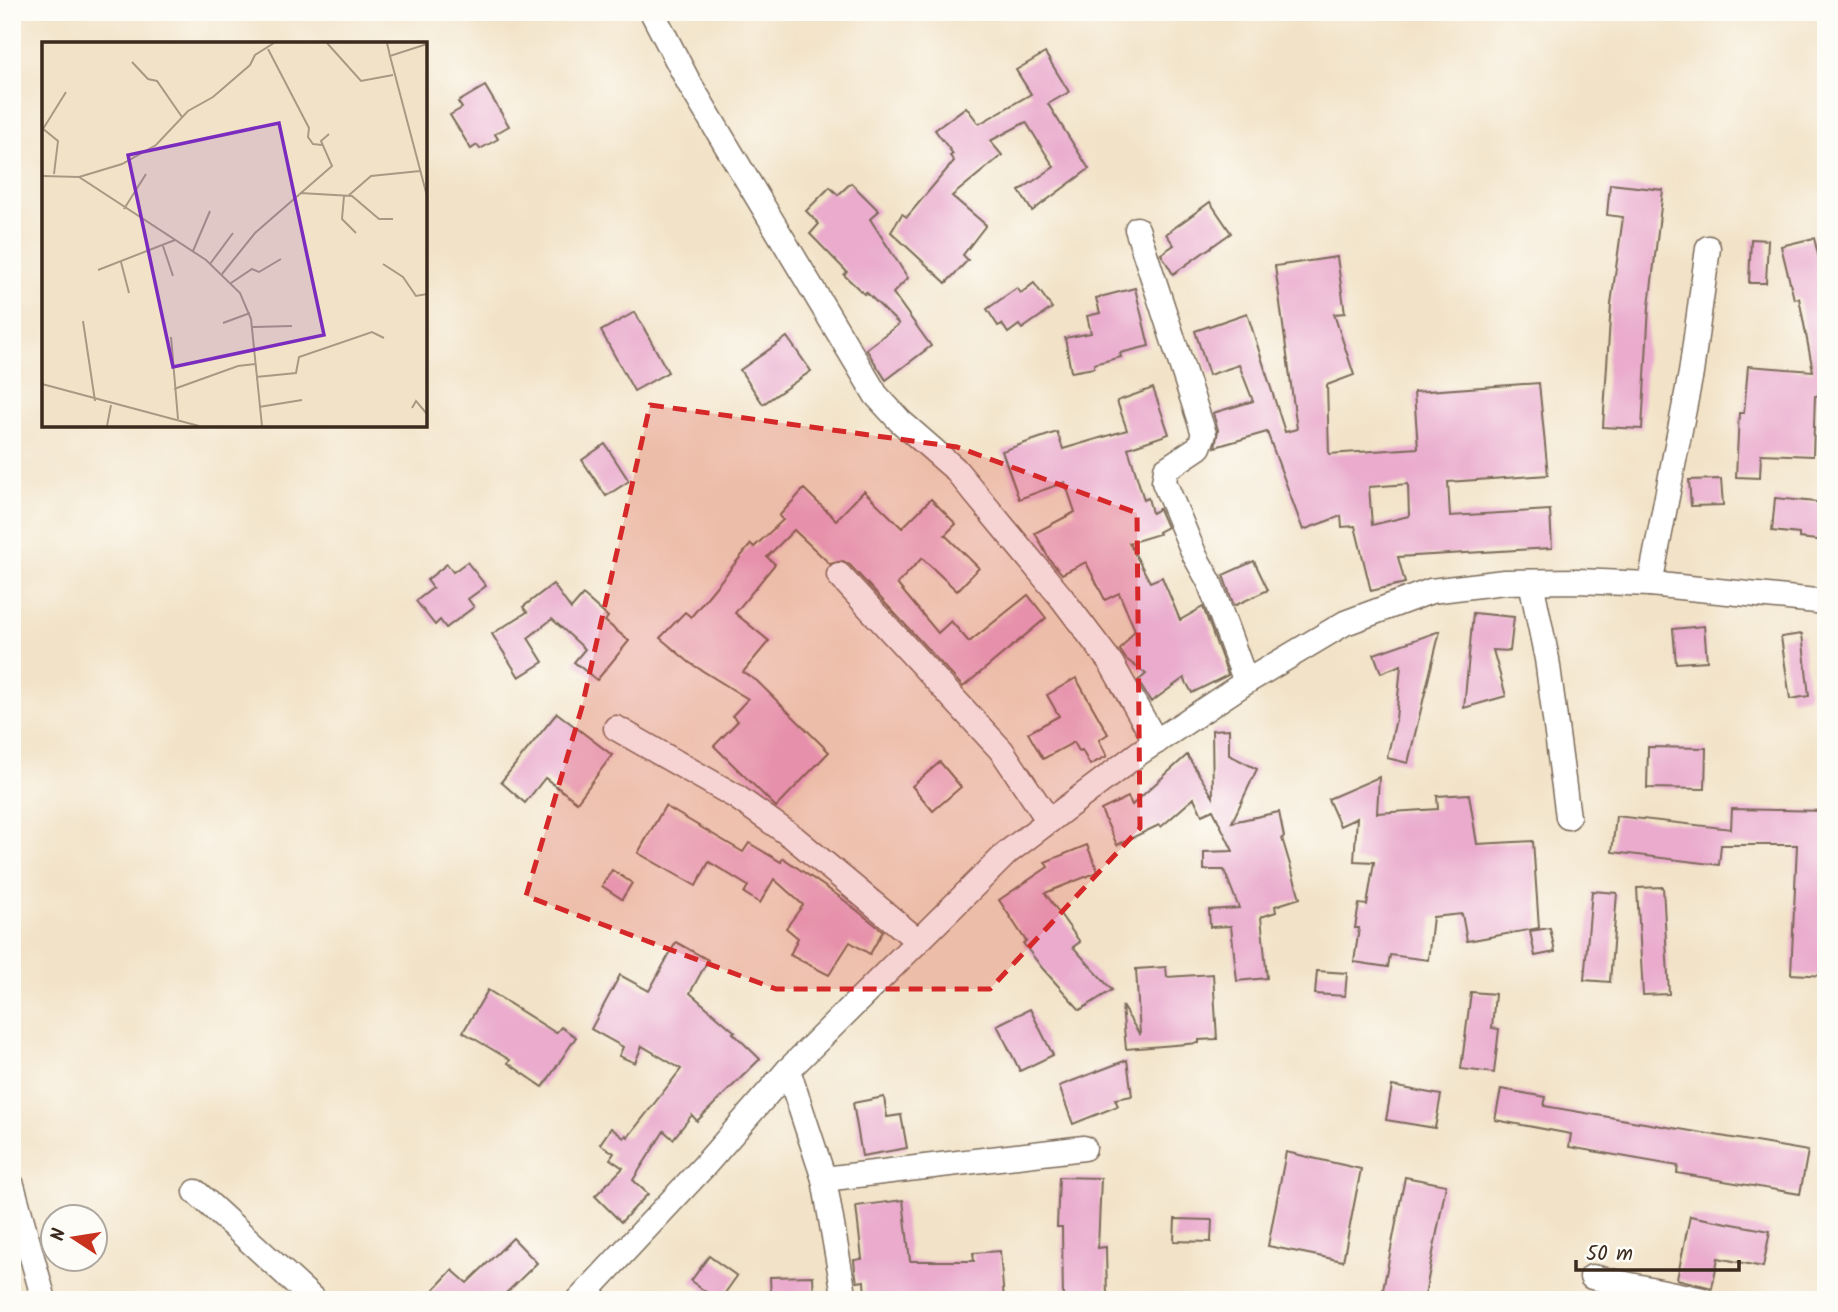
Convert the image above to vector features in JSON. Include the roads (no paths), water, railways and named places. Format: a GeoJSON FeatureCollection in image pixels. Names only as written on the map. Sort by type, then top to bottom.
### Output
{"type":"FeatureCollection","features":[{"type":"Feature","properties":{"kind":"street"},"geometry":{"type":"LineString","coordinates":[[652,12],[689,83],[876,395],[900,421],[956,469],[1061,597],[1111,663],[1156,742]]}},
{"type":"Feature","properties":{"kind":"street"},"geometry":{"type":"LineString","coordinates":[[1137,229],[1204,434],[1199,447],[1166,469],[1164,482],[1209,581],[1246,682]]}},
{"type":"Feature","properties":{"kind":"street"},"geometry":{"type":"LineString","coordinates":[[1650,584],[1692,373],[1708,248]]}},
{"type":"Feature","properties":{"kind":"street"},"geometry":{"type":"LineString","coordinates":[[839,575],[1002,751],[1049,821]]}},
{"type":"Feature","properties":{"kind":"street"},"geometry":{"type":"LineString","coordinates":[[579,1300],[705,1165],[788,1070],[1008,852],[1156,742],[1246,682],[1345,623],[1431,591],[1503,582],[1650,584],[1826,602]]}},
{"type":"Feature","properties":{"kind":"street"},"geometry":{"type":"LineString","coordinates":[[1531,582],[1547,659],[1568,817]]}},
{"type":"Feature","properties":{"kind":"street"},"geometry":{"type":"LineString","coordinates":[[616,728],[736,796],[793,837],[917,940]]}},
{"type":"Feature","properties":{"kind":"street"},"geometry":{"type":"LineString","coordinates":[[788,1070],[824,1178],[845,1300]]}},
{"type":"Feature","properties":{"kind":"street"},"geometry":{"type":"LineString","coordinates":[[824,1178],[1084,1148]]}},
{"type":"Feature","properties":{"kind":"street"},"geometry":{"type":"LineString","coordinates":[[12,1185],[44,1300]]}},
{"type":"Feature","properties":{"kind":"street"},"geometry":{"type":"LineString","coordinates":[[196,1192],[314,1300]]}},
{"type":"Feature","properties":{"kind":"street"},"geometry":{"type":"LineString","coordinates":[[1592,1277],[1703,1300]]}}]}
